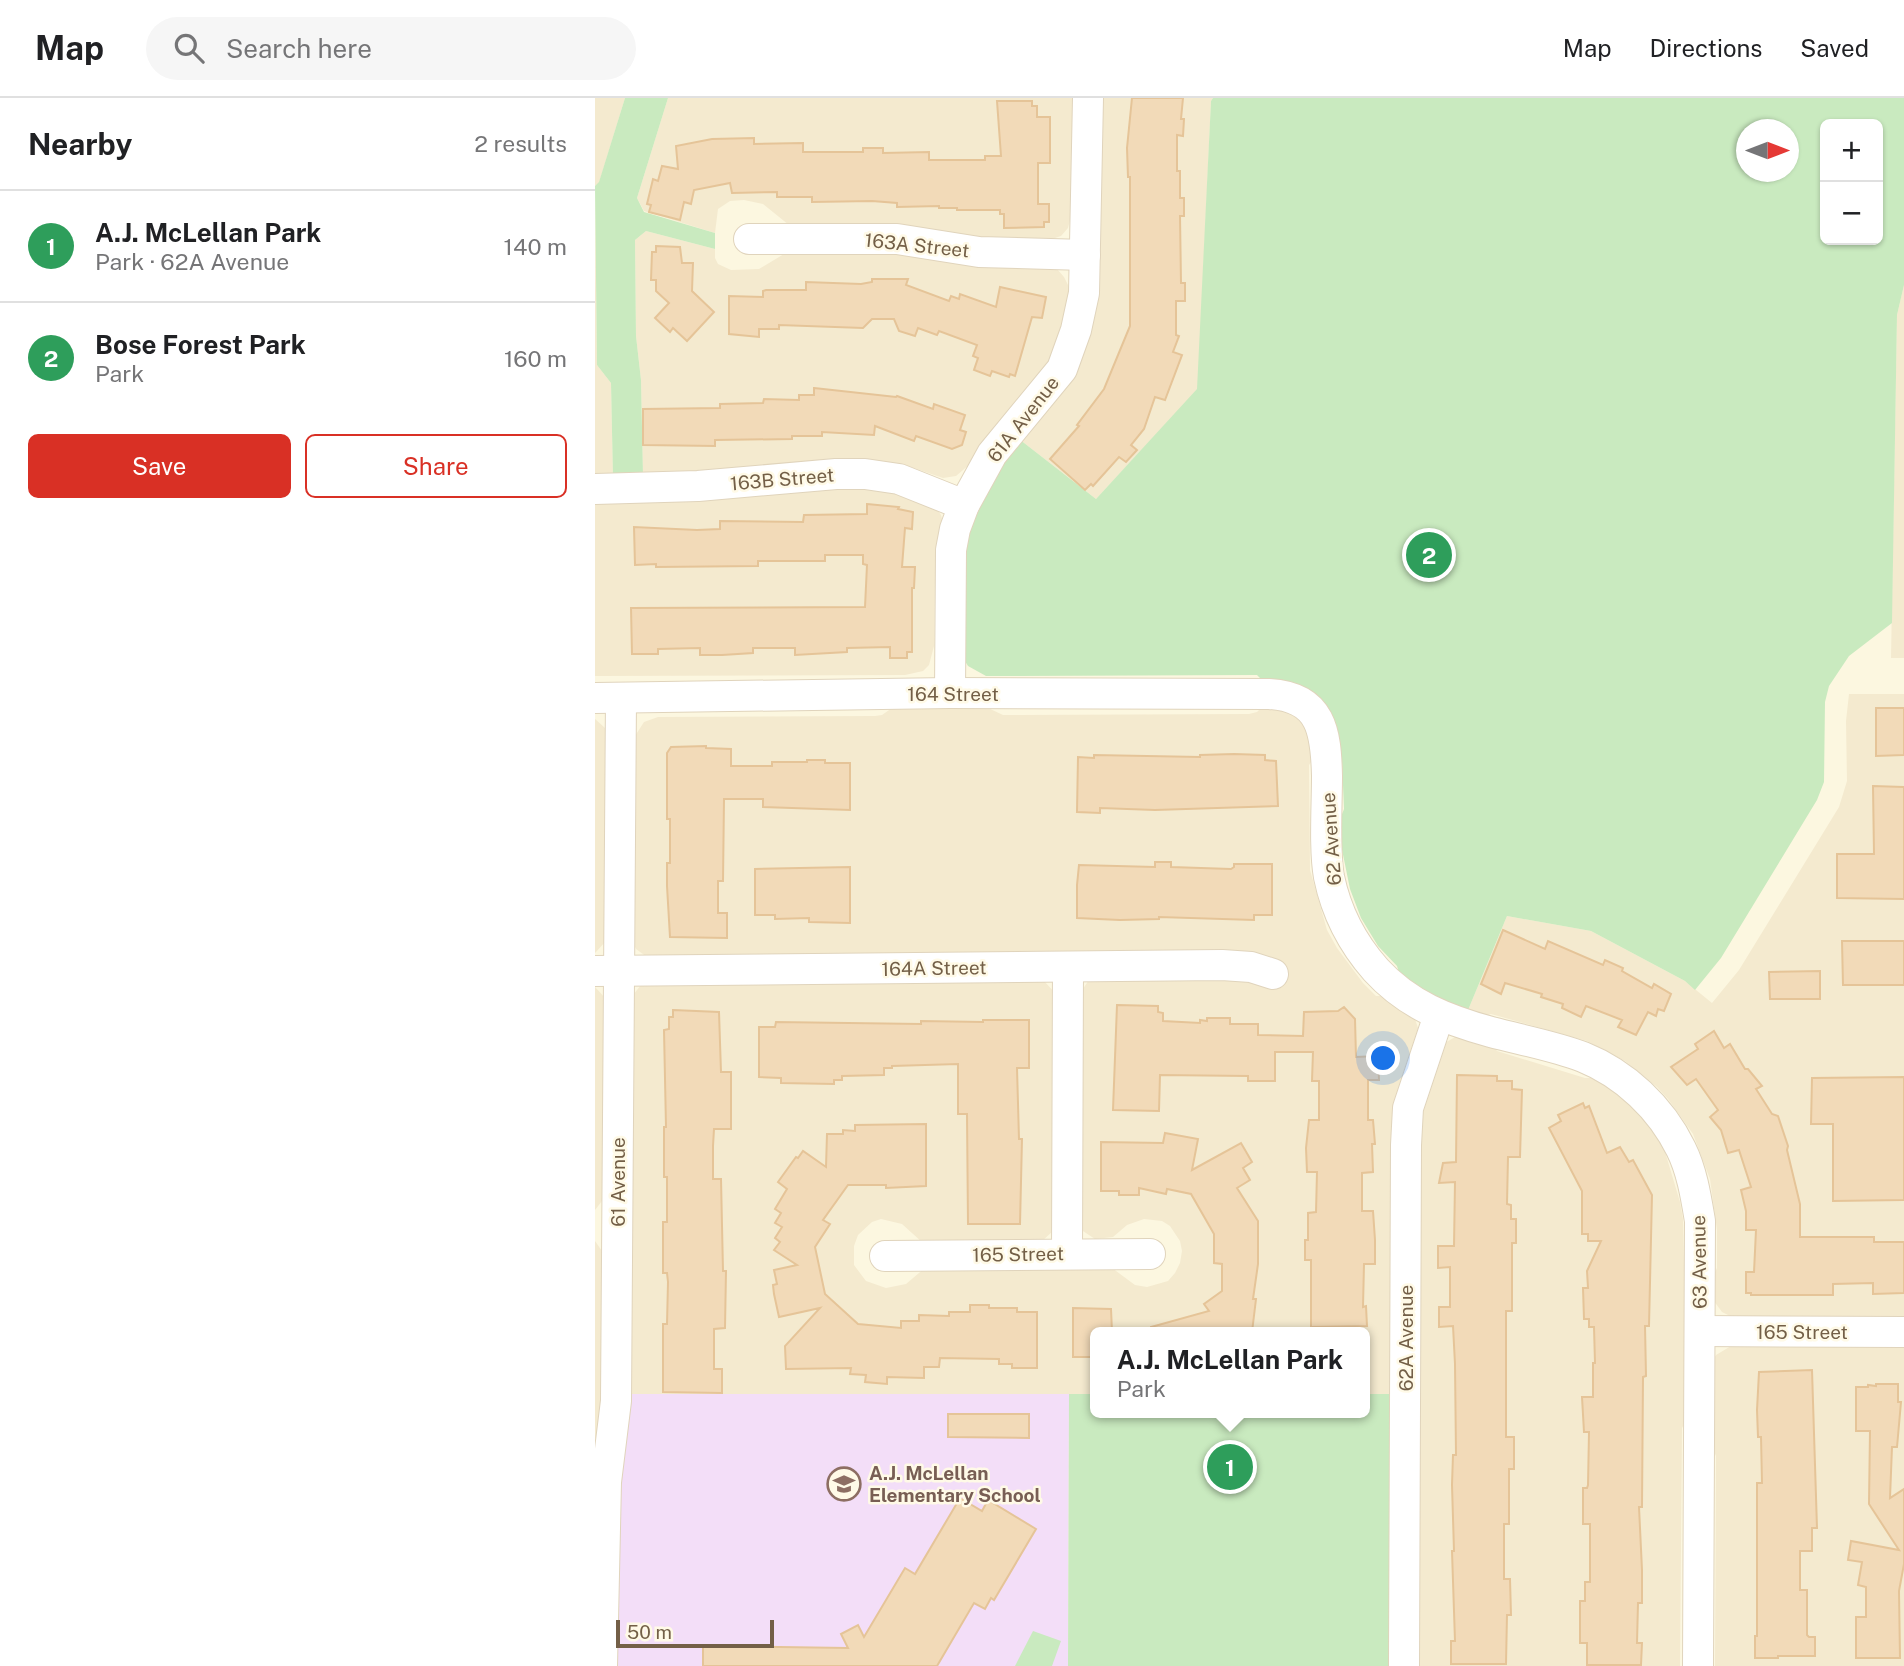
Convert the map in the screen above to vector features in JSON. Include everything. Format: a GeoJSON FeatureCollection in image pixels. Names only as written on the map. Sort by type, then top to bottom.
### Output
{"type":"FeatureCollection","features":[{"type":"Feature","properties":{"kind":"street","name":"61A Avenue"},"geometry":{"type":"LineString","coordinates":[[950,694],[951,550],[955,529],[964,505],[992,454],[1062,369],[1076,330],[1084,293],[1088,98]]}},
{"type":"Feature","properties":{"kind":"street","name":"163A Street"},"geometry":{"type":"LineString","coordinates":[[749,239],[897,239],[979,252],[1085,256]]}},
{"type":"Feature","properties":{"kind":"street","name":"163B Street"},"geometry":{"type":"LineString","coordinates":[[595,489],[698,486],[836,474],[866,474],[899,479],[964,505]]}},
{"type":"Feature","properties":{"kind":"street","name":"164 Street"},"geometry":{"type":"LineString","coordinates":[[608,698],[1269,694],[1291,698],[1308,708]]}},
{"type":"Feature","properties":{"kind":"street","name":"61 Avenue"},"geometry":{"type":"LineString","coordinates":[[602,1666],[601,1464],[616,1401],[606,1225],[608,698]]}},
{"type":"Feature","properties":{"kind":"street","name":"62 Avenue"},"geometry":{"type":"LineString","coordinates":[[1308,708],[1316,716],[1326,742],[1329,875],[1344,922],[1377,971],[1418,1005],[1439,1015]]}},
{"type":"Feature","properties":{"kind":"street","name":"164A Street"},"geometry":{"type":"LineString","coordinates":[[607,971],[1222,965],[1251,967],[1273,974]]}},
{"type":"Feature","properties":{"kind":"street"},"geometry":{"type":"LineString","coordinates":[[1067,1253],[1068,967]]}},
{"type":"Feature","properties":{"kind":"street","name":"63 Avenue"},"geometry":{"type":"LineString","coordinates":[[1439,1015],[1581,1057],[1605,1068],[1628,1084],[1657,1111],[1681,1149],[1694,1185],[1700,1221],[1699,1666]]}},
{"type":"Feature","properties":{"kind":"street","name":"62A Avenue"},"geometry":{"type":"LineString","coordinates":[[1404,1666],[1406,1145],[1408,1108],[1439,1015]]}},
{"type":"Feature","properties":{"kind":"street","name":"165 Street"},"geometry":{"type":"LineString","coordinates":[[885,1256],[1150,1254]]}},
{"type":"Feature","properties":{"kind":"street","name":"165 Street"},"geometry":{"type":"LineString","coordinates":[[1700,1332],[1904,1332]]}},
{"type":"Feature","properties":{"kind":"shaded area"},"geometry":{"type":"Polygon","coordinates":[[[595,98],[625,98],[599,183],[595,186],[595,98]]]}},
{"type":"Feature","properties":{"kind":"shaded area"},"geometry":{"type":"Polygon","coordinates":[[[668,98],[1075,98],[1071,216],[1068,228],[1061,236],[1043,242],[789,225],[763,204],[744,200],[730,201],[718,209],[715,233],[644,211],[637,198],[668,98]]]}},
{"type":"Feature","properties":{"kind":"shaded area"},"geometry":{"type":"Polygon","coordinates":[[[1100,98],[1213,98],[1198,389],[1096,499],[1019,439],[1092,324],[1096,310],[1100,98]]]}},
{"type":"Feature","properties":{"kind":"shaded area"},"geometry":{"type":"Polygon","coordinates":[[[595,220],[597,365],[611,383],[613,479],[595,476],[595,220]]]}},
{"type":"Feature","properties":{"kind":"shaded area"},"geometry":{"type":"Polygon","coordinates":[[[646,231],[715,249],[718,264],[731,270],[759,269],[789,251],[886,251],[1049,267],[1057,269],[1069,287],[1069,309],[1049,363],[970,464],[956,476],[943,478],[908,466],[866,460],[643,475],[641,380],[636,336],[635,240],[646,231]]]}},
{"type":"Feature","properties":{"kind":"shaded area"},"geometry":{"type":"Polygon","coordinates":[[[1904,285],[1904,658],[1891,658],[1897,315],[1904,285]]]}},
{"type":"Feature","properties":{"kind":"shaded area"},"geometry":{"type":"Polygon","coordinates":[[[851,485],[884,488],[936,508],[941,515],[943,523],[935,578],[934,646],[929,665],[923,671],[905,675],[595,676],[595,502],[851,485]]]}},
{"type":"Feature","properties":{"kind":"shaded area"},"geometry":{"type":"Polygon","coordinates":[[[1849,694],[1904,694],[1904,1318],[1730,1316],[1722,1312],[1711,1297],[1712,1279],[1717,1268],[1717,1230],[1710,1179],[1693,1134],[1668,1099],[1625,1061],[1587,1041],[1491,1014],[1480,1017],[1466,1015],[1507,916],[1591,931],[1685,981],[1712,1003],[1739,970],[1839,807],[1847,781],[1846,721],[1849,694]]]}},
{"type":"Feature","properties":{"kind":"shaded area"},"geometry":{"type":"Polygon","coordinates":[[[1264,705],[1282,706],[1308,725],[1315,756],[1309,765],[1310,870],[1327,930],[1363,983],[1376,996],[1384,996],[1409,1012],[1418,1028],[1392,1394],[1370,1394],[1370,1327],[1090,1327],[1090,1394],[628,1394],[633,995],[641,985],[1036,978],[1045,982],[1056,994],[1053,1231],[1041,1242],[923,1243],[902,1224],[881,1219],[872,1222],[858,1235],[854,1246],[854,1265],[866,1281],[886,1288],[906,1284],[926,1267],[1112,1268],[1135,1285],[1147,1287],[1168,1281],[1180,1263],[1180,1241],[1170,1226],[1162,1221],[1144,1219],[1127,1225],[1113,1237],[1095,1239],[1080,1229],[1080,993],[1089,980],[1279,962],[647,957],[636,949],[633,943],[635,736],[644,722],[658,717],[875,716],[892,708],[986,707],[1003,715],[1257,712],[1264,705]]]}},
{"type":"Feature","properties":{"kind":"shaded area"},"geometry":{"type":"Polygon","coordinates":[[[595,719],[605,728],[608,736],[605,942],[595,953],[595,719]]]}},
{"type":"Feature","properties":{"kind":"shaded area"},"geometry":{"type":"Polygon","coordinates":[[[595,987],[606,999],[605,1197],[595,1210],[595,987]]]}},
{"type":"Feature","properties":{"kind":"shaded area"},"geometry":{"type":"Polygon","coordinates":[[[1457,1036],[1492,1043],[1497,1051],[1585,1078],[1598,1078],[1645,1114],[1663,1145],[1680,1202],[1684,1264],[1690,1277],[1687,1419],[1682,1428],[1680,1666],[1414,1666],[1417,1128],[1441,1045],[1457,1036]]]}},
{"type":"Feature","properties":{"kind":"shaded area"},"geometry":{"type":"Polygon","coordinates":[[[595,1241],[604,1254],[606,1263],[600,1430],[595,1439],[595,1241]]]}},
{"type":"Feature","properties":{"kind":"shaded area"},"geometry":{"type":"Polygon","coordinates":[[[1904,1344],[1904,1666],[1715,1666],[1716,1456],[1710,1443],[1711,1364],[1716,1355],[1731,1346],[1904,1344]]]}},
{"type":"Feature","properties":{"kind":"shaded area","name":"A.J. McLellan Elementary School"},"geometry":{"type":"Polygon","coordinates":[[[628,1394],[1069,1394],[1068,1666],[618,1666],[614,1548],[628,1394]]]}},
{"type":"Feature","properties":{"kind":"green space"},"geometry":{"type":"Polygon","coordinates":[[[625,98],[668,98],[637,198],[644,212],[715,233],[715,249],[646,231],[635,240],[636,336],[641,380],[643,475],[613,479],[611,383],[597,365],[595,186],[599,182],[625,98]]]}},
{"type":"Feature","properties":{"kind":"green space"},"geometry":{"type":"Polygon","coordinates":[[[1213,98],[1904,98],[1904,285],[1897,315],[1892,623],[1849,656],[1829,686],[1825,702],[1824,782],[1817,800],[1721,958],[1695,990],[1685,981],[1591,931],[1507,916],[1466,1015],[1400,976],[1397,966],[1378,946],[1361,918],[1350,889],[1339,835],[1339,822],[1344,809],[1342,761],[1257,675],[986,676],[968,666],[963,658],[964,576],[969,536],[981,498],[1019,439],[1096,499],[1197,389],[1213,98]]]}},
{"type":"Feature","properties":{"kind":"green space"},"geometry":{"type":"Polygon","coordinates":[[[1069,1394],[1090,1394],[1090,1418],[1370,1418],[1370,1394],[1392,1394],[1390,1666],[1068,1666],[1069,1394]]]}},
{"type":"Feature","properties":{"kind":"green space"},"geometry":{"type":"Polygon","coordinates":[[[1033,1631],[1061,1641],[1052,1666],[1015,1666],[1033,1631]]]}},
{"type":"Feature","properties":{"kind":"building"},"geometry":{"type":"Polygon","coordinates":[[[1132,98],[1183,98],[1183,136],[1177,135],[1177,171],[1180,171],[1180,198],[1184,198],[1184,216],[1180,216],[1181,283],[1185,283],[1185,301],[1176,301],[1176,335],[1179,336],[1173,352],[1182,355],[1165,400],[1155,397],[1144,429],[1131,445],[1137,450],[1126,462],[1119,457],[1093,486],[1091,484],[1085,490],[1050,459],[1079,426],[1077,425],[1104,389],[1130,326],[1130,177],[1127,148],[1132,98]]]}},
{"type":"Feature","properties":{"kind":"building"},"geometry":{"type":"Polygon","coordinates":[[[997,101],[1032,101],[1032,106],[1037,106],[1037,117],[1050,117],[1050,163],[1038,163],[1038,204],[1049,204],[1049,222],[1044,222],[1044,227],[1004,228],[1004,214],[1000,214],[1000,210],[957,210],[939,206],[897,207],[897,203],[872,201],[812,202],[812,197],[777,197],[777,192],[732,193],[730,183],[694,190],[691,204],[684,202],[680,220],[649,212],[651,205],[647,204],[653,179],[658,181],[662,166],[678,169],[676,146],[712,139],[754,138],[754,144],[803,143],[803,152],[863,152],[863,148],[883,148],[883,153],[929,152],[929,160],[985,160],[985,156],[1001,156],[997,101]]]}},
{"type":"Feature","properties":{"kind":"building"},"geometry":{"type":"Polygon","coordinates":[[[656,246],[680,247],[682,263],[693,263],[692,291],[714,312],[687,341],[673,328],[670,332],[655,318],[669,303],[656,291],[656,280],[651,280],[652,252],[656,252],[656,246]]]}},
{"type":"Feature","properties":{"kind":"building"},"geometry":{"type":"Polygon","coordinates":[[[872,279],[908,279],[906,285],[949,301],[951,296],[959,299],[960,294],[996,307],[1000,287],[1046,297],[1042,318],[1032,317],[1015,376],[1010,374],[1009,377],[992,371],[990,376],[974,370],[978,358],[973,356],[977,345],[939,331],[937,335],[918,328],[915,336],[899,331],[894,319],[872,319],[863,328],[779,325],[779,329],[759,329],[759,337],[729,334],[729,296],[763,297],[763,291],[766,290],[806,290],[806,282],[861,284],[872,282],[872,279]]]}},
{"type":"Feature","properties":{"kind":"building"},"geometry":{"type":"Polygon","coordinates":[[[814,388],[897,396],[933,409],[934,404],[965,415],[960,430],[966,432],[962,445],[952,449],[916,436],[914,441],[875,426],[874,435],[822,432],[822,436],[792,436],[792,439],[715,440],[715,446],[643,445],[643,409],[720,408],[720,404],[763,403],[764,399],[799,400],[799,395],[814,395],[814,388]]]}},
{"type":"Feature","properties":{"kind":"building"},"geometry":{"type":"Polygon","coordinates":[[[867,504],[899,507],[898,509],[913,512],[912,529],[905,528],[902,567],[915,567],[912,588],[912,652],[907,652],[907,658],[890,658],[890,647],[847,648],[847,652],[795,655],[795,648],[753,648],[753,653],[722,655],[700,655],[700,648],[658,649],[658,654],[632,654],[631,608],[865,607],[867,565],[863,564],[863,555],[825,555],[825,561],[758,561],[758,566],[635,565],[634,527],[697,530],[720,529],[720,521],[803,522],[804,515],[867,514],[867,504]]]}},
{"type":"Feature","properties":{"kind":"building"},"geometry":{"type":"Polygon","coordinates":[[[1876,708],[1904,708],[1904,755],[1876,756],[1876,708]]]}},
{"type":"Feature","properties":{"kind":"building"},"geometry":{"type":"Polygon","coordinates":[[[706,746],[731,749],[731,766],[772,766],[772,762],[807,760],[850,763],[850,810],[763,807],[763,799],[724,799],[723,881],[718,881],[718,913],[727,913],[727,938],[670,937],[667,886],[670,819],[667,819],[667,753],[671,747],[706,746]]]}},
{"type":"Feature","properties":{"kind":"building"},"geometry":{"type":"Polygon","coordinates":[[[1265,755],[1265,760],[1276,761],[1278,806],[1155,810],[1100,808],[1100,813],[1077,812],[1078,757],[1200,757],[1265,755]]]}},
{"type":"Feature","properties":{"kind":"building"},"geometry":{"type":"Polygon","coordinates":[[[1873,786],[1904,787],[1904,899],[1837,898],[1837,854],[1874,854],[1873,786]]]}},
{"type":"Feature","properties":{"kind":"building"},"geometry":{"type":"Polygon","coordinates":[[[1155,862],[1171,862],[1171,867],[1231,869],[1234,864],[1272,864],[1272,915],[1254,915],[1254,920],[1077,918],[1079,865],[1155,867],[1155,862]]]}},
{"type":"Feature","properties":{"kind":"building"},"geometry":{"type":"Polygon","coordinates":[[[850,867],[850,923],[809,922],[809,918],[775,919],[775,915],[755,915],[755,869],[850,867]]]}},
{"type":"Feature","properties":{"kind":"building"},"geometry":{"type":"Polygon","coordinates":[[[1503,930],[1545,949],[1548,941],[1603,965],[1605,960],[1623,968],[1622,971],[1652,988],[1654,984],[1671,994],[1664,1011],[1658,1009],[1656,1016],[1648,1012],[1636,1035],[1618,1027],[1622,1020],[1586,1006],[1581,1017],[1562,1008],[1563,1004],[1541,997],[1542,994],[1505,983],[1501,994],[1481,984],[1503,930]]]}},
{"type":"Feature","properties":{"kind":"building"},"geometry":{"type":"Polygon","coordinates":[[[1842,941],[1904,941],[1904,985],[1843,985],[1842,941]]]}},
{"type":"Feature","properties":{"kind":"building"},"geometry":{"type":"Polygon","coordinates":[[[1820,971],[1820,999],[1770,999],[1769,972],[1820,971]]]}},
{"type":"Feature","properties":{"kind":"building"},"geometry":{"type":"Polygon","coordinates":[[[1117,1005],[1158,1006],[1158,1012],[1163,1013],[1163,1021],[1200,1023],[1200,1020],[1207,1021],[1207,1018],[1230,1018],[1230,1024],[1258,1024],[1258,1035],[1303,1036],[1304,1012],[1338,1011],[1344,1007],[1355,1019],[1356,1057],[1378,1056],[1379,1080],[1368,1080],[1368,1120],[1373,1120],[1375,1144],[1372,1144],[1373,1172],[1362,1173],[1362,1211],[1373,1211],[1375,1240],[1375,1264],[1364,1264],[1363,1307],[1366,1306],[1367,1326],[1311,1327],[1311,1260],[1305,1260],[1305,1240],[1308,1240],[1308,1213],[1316,1212],[1317,1172],[1307,1172],[1306,1148],[1309,1120],[1319,1120],[1319,1081],[1312,1081],[1313,1052],[1275,1052],[1275,1081],[1248,1081],[1248,1076],[1160,1075],[1159,1111],[1113,1110],[1117,1005]]]}},
{"type":"Feature","properties":{"kind":"building"},"geometry":{"type":"Polygon","coordinates":[[[673,1010],[719,1012],[721,1072],[731,1072],[731,1129],[714,1129],[713,1146],[713,1179],[721,1179],[723,1271],[726,1271],[725,1328],[714,1329],[714,1369],[722,1369],[722,1393],[663,1392],[663,1324],[667,1324],[668,1282],[667,1273],[663,1273],[663,1222],[667,1222],[667,1177],[664,1177],[664,1030],[669,1029],[669,1017],[673,1017],[673,1010]]]}},
{"type":"Feature","properties":{"kind":"building"},"geometry":{"type":"Polygon","coordinates":[[[1029,1020],[1029,1068],[1017,1068],[1019,1139],[1022,1139],[1020,1224],[968,1224],[967,1114],[958,1114],[958,1064],[892,1066],[884,1068],[884,1075],[842,1076],[842,1080],[834,1080],[834,1084],[781,1083],[781,1078],[759,1077],[759,1027],[775,1027],[776,1022],[921,1024],[921,1021],[1029,1020]]]}},
{"type":"Feature","properties":{"kind":"building"},"geometry":{"type":"Polygon","coordinates":[[[1714,1031],[1724,1048],[1730,1044],[1745,1069],[1748,1069],[1762,1086],[1756,1089],[1772,1114],[1778,1116],[1788,1146],[1800,1204],[1800,1237],[1874,1237],[1874,1242],[1904,1242],[1904,1293],[1873,1294],[1873,1283],[1833,1284],[1833,1295],[1746,1293],[1746,1272],[1754,1272],[1756,1230],[1746,1230],[1746,1211],[1741,1190],[1751,1187],[1739,1150],[1728,1153],[1721,1130],[1710,1117],[1718,1110],[1696,1079],[1687,1085],[1671,1067],[1698,1049],[1695,1044],[1714,1031]]]}},
{"type":"Feature","properties":{"kind":"building"},"geometry":{"type":"Polygon","coordinates":[[[1457,1075],[1497,1076],[1497,1081],[1512,1081],[1512,1089],[1522,1090],[1520,1157],[1508,1157],[1507,1204],[1511,1205],[1511,1219],[1516,1219],[1516,1243],[1512,1243],[1512,1311],[1506,1311],[1506,1437],[1514,1437],[1514,1469],[1509,1469],[1509,1524],[1504,1524],[1504,1579],[1510,1579],[1511,1615],[1507,1615],[1506,1664],[1451,1664],[1451,1641],[1455,1641],[1452,1485],[1453,1455],[1456,1455],[1455,1364],[1453,1326],[1439,1327],[1439,1307],[1450,1307],[1450,1267],[1438,1268],[1438,1246],[1454,1246],[1455,1182],[1439,1183],[1443,1163],[1456,1162],[1457,1075]]]}},
{"type":"Feature","properties":{"kind":"building"},"geometry":{"type":"Polygon","coordinates":[[[1904,1077],[1904,1200],[1833,1201],[1833,1124],[1811,1124],[1812,1078],[1904,1077]]]}},
{"type":"Feature","properties":{"kind":"building"},"geometry":{"type":"Polygon","coordinates":[[[1583,1103],[1585,1108],[1589,1106],[1607,1153],[1620,1147],[1629,1162],[1633,1160],[1652,1195],[1649,1326],[1645,1326],[1646,1376],[1643,1377],[1642,1507],[1639,1507],[1642,1603],[1638,1603],[1637,1643],[1642,1643],[1641,1665],[1587,1665],[1587,1643],[1580,1643],[1580,1601],[1585,1601],[1585,1582],[1590,1582],[1590,1524],[1583,1524],[1583,1488],[1588,1485],[1589,1432],[1584,1432],[1582,1397],[1593,1397],[1595,1363],[1594,1327],[1589,1327],[1589,1319],[1584,1319],[1583,1288],[1588,1288],[1587,1271],[1601,1241],[1588,1241],[1588,1234],[1582,1234],[1582,1191],[1549,1128],[1561,1121],[1558,1115],[1583,1103]]]}},
{"type":"Feature","properties":{"kind":"building"},"geometry":{"type":"Polygon","coordinates":[[[926,1124],[926,1186],[886,1188],[886,1185],[848,1185],[823,1220],[830,1224],[815,1247],[825,1294],[858,1324],[901,1328],[901,1321],[919,1321],[919,1315],[949,1316],[949,1312],[970,1312],[970,1305],[1037,1312],[1037,1368],[1012,1368],[1012,1364],[999,1364],[999,1359],[940,1358],[939,1367],[924,1367],[924,1378],[887,1377],[887,1384],[865,1382],[866,1375],[850,1374],[851,1368],[786,1369],[785,1346],[820,1308],[779,1317],[773,1285],[777,1284],[774,1270],[797,1265],[774,1250],[780,1242],[775,1238],[782,1227],[775,1223],[781,1213],[775,1209],[787,1189],[778,1182],[803,1151],[826,1167],[827,1134],[843,1134],[843,1130],[855,1131],[855,1125],[926,1124]]]}},
{"type":"Feature","properties":{"kind":"building"},"geometry":{"type":"Polygon","coordinates":[[[1165,1133],[1198,1139],[1192,1170],[1241,1143],[1252,1162],[1243,1168],[1250,1180],[1237,1188],[1258,1221],[1258,1264],[1253,1327],[1151,1327],[1209,1311],[1204,1304],[1222,1291],[1222,1264],[1214,1263],[1214,1234],[1191,1194],[1167,1189],[1166,1194],[1139,1188],[1139,1195],[1101,1191],[1101,1142],[1163,1143],[1165,1133]]]}},
{"type":"Feature","properties":{"kind":"building"},"geometry":{"type":"Polygon","coordinates":[[[1073,1308],[1111,1309],[1112,1327],[1090,1327],[1090,1357],[1073,1357],[1073,1308]]]}},
{"type":"Feature","properties":{"kind":"building"},"geometry":{"type":"Polygon","coordinates":[[[1812,1370],[1817,1528],[1812,1528],[1812,1551],[1800,1551],[1800,1590],[1807,1590],[1807,1635],[1815,1637],[1815,1656],[1755,1658],[1757,1483],[1762,1483],[1761,1437],[1758,1437],[1757,1410],[1759,1372],[1812,1370]]]}},
{"type":"Feature","properties":{"kind":"building"},"geometry":{"type":"Polygon","coordinates":[[[1898,1384],[1898,1402],[1901,1402],[1897,1447],[1892,1447],[1890,1498],[1904,1489],[1904,1564],[1899,1591],[1900,1658],[1856,1658],[1856,1617],[1866,1617],[1866,1587],[1858,1585],[1862,1562],[1848,1560],[1851,1541],[1899,1550],[1869,1504],[1870,1431],[1856,1431],[1856,1387],[1898,1384]]]}},
{"type":"Feature","properties":{"kind":"building"},"geometry":{"type":"Polygon","coordinates":[[[948,1414],[1029,1414],[1029,1438],[948,1437],[948,1414]]]}},
{"type":"Feature","properties":{"kind":"building"},"geometry":{"type":"Polygon","coordinates":[[[960,1498],[982,1511],[988,1500],[1036,1529],[994,1600],[991,1598],[985,1609],[974,1603],[937,1666],[703,1666],[703,1646],[848,1648],[841,1634],[858,1625],[864,1637],[905,1568],[915,1574],[960,1498]]]}},
{"type":"Feature","properties":{"kind":"place","name":"Bose Forest Park"},"geometry":{"type":"Point","coordinates":[1429,555]}},
{"type":"Feature","properties":{"kind":"place","name":"A.J. McLellan Park"},"geometry":{"type":"Point","coordinates":[1230,1467]}},
{"type":"Feature","properties":{"kind":"place","name":"A.J. McLellan Elementary School"},"geometry":{"type":"Point","coordinates":[844,1484]}}]}
